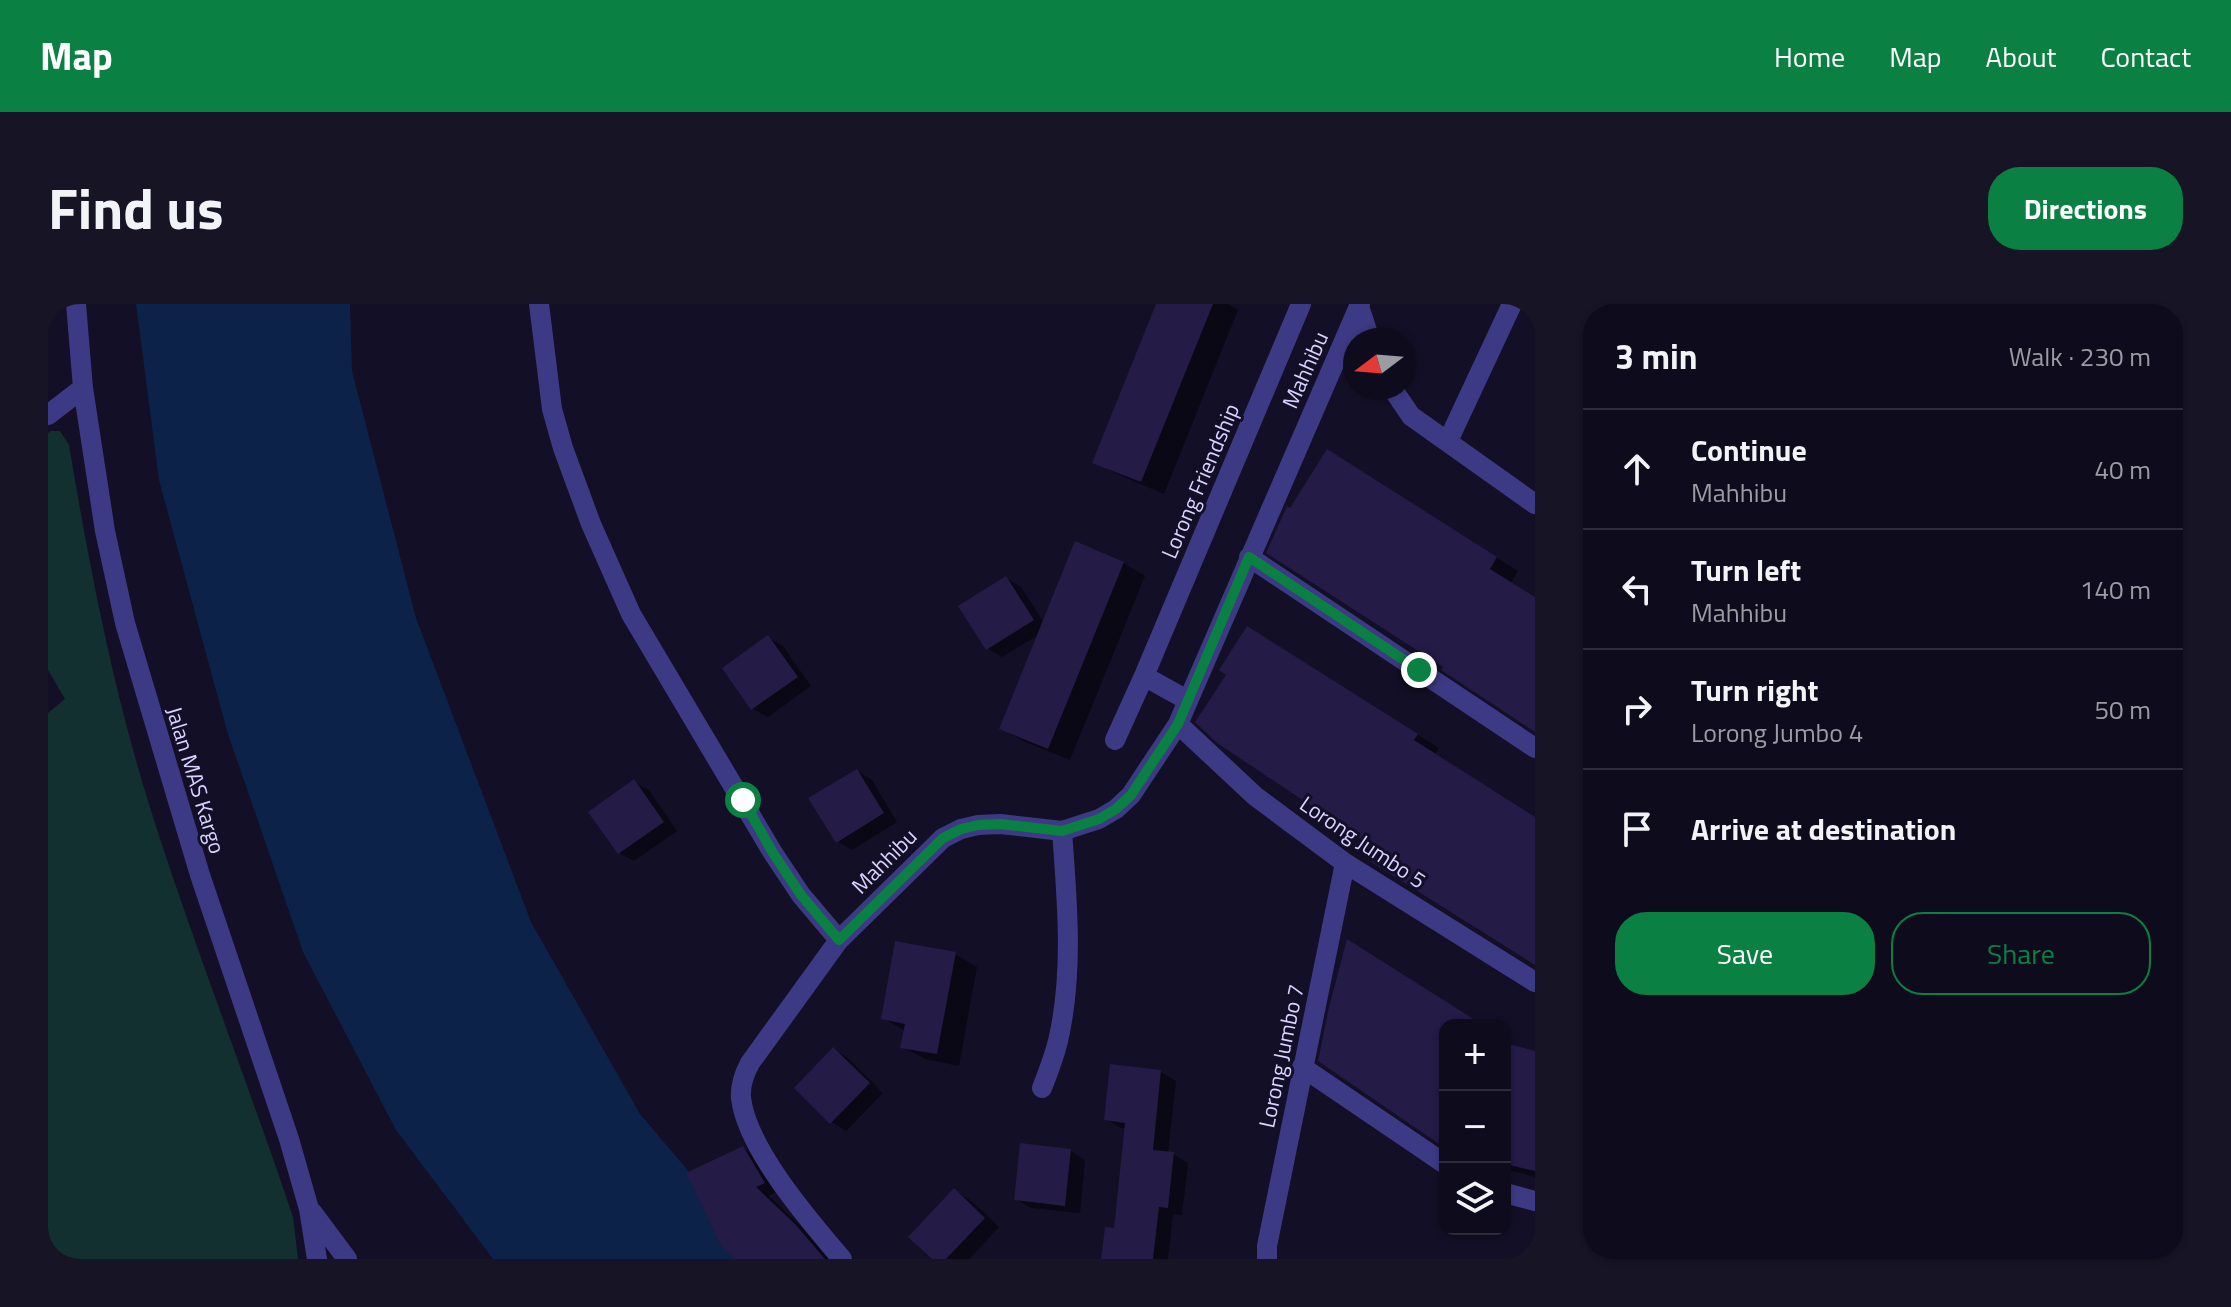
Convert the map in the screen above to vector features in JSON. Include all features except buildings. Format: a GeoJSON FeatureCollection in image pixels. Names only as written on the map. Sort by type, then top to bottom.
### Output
{"type":"FeatureCollection","features":[{"type":"Feature","properties":{"kind":"street","name":"Jalan MAS Kargo"},"geometry":{"type":"LineString","coordinates":[[76,304],[83,388],[105,531],[133,654],[200,875],[289,1139],[309,1209],[317,1259]]}},
{"type":"Feature","properties":{"kind":"street"},"geometry":{"type":"LineString","coordinates":[[539,304],[556,422],[577,489],[620,591],[658,662],[773,853],[801,895],[839,940]]}},
{"type":"Feature","properties":{"kind":"street","name":"Lorong Friendship"},"geometry":{"type":"LineString","coordinates":[[1115,740],[1301,304]]}},
{"type":"Feature","properties":{"kind":"street"},"geometry":{"type":"LineString","coordinates":[[1448,441],[1512,304]]}},
{"type":"Feature","properties":{"kind":"street"},"geometry":{"type":"LineString","coordinates":[[1360,305],[1367,328]]}},
{"type":"Feature","properties":{"kind":"street","name":"Mahhibu"},"geometry":{"type":"LineString","coordinates":[[842,1259],[776,1177],[747,1121],[741,1097],[742,1078],[750,1063],[839,940],[943,838],[978,825],[1000,824],[1062,831],[1099,819],[1131,795],[1178,724],[1360,305]]}},
{"type":"Feature","properties":{"kind":"street"},"geometry":{"type":"LineString","coordinates":[[48,415],[83,388]]}},
{"type":"Feature","properties":{"kind":"street"},"geometry":{"type":"LineString","coordinates":[[1400,400],[1411,416],[1535,504]]}},
{"type":"Feature","properties":{"kind":"street"},"geometry":{"type":"LineString","coordinates":[[1249,557],[1535,748]]}},
{"type":"Feature","properties":{"kind":"street"},"geometry":{"type":"LineString","coordinates":[[1144,676],[1187,700]]}},
{"type":"Feature","properties":{"kind":"street","name":"Lorong Jumbo 5"},"geometry":{"type":"LineString","coordinates":[[1178,724],[1255,796],[1345,863],[1535,982]]}},
{"type":"Feature","properties":{"kind":"street"},"geometry":{"type":"LineString","coordinates":[[1042,1088],[1058,1041],[1067,977],[1068,904],[1062,831]]}},
{"type":"Feature","properties":{"kind":"street","name":"Lorong Jumbo 7"},"geometry":{"type":"LineString","coordinates":[[1267,1259],[1302,1067],[1345,863]]}},
{"type":"Feature","properties":{"kind":"street"},"geometry":{"type":"LineString","coordinates":[[1302,1067],[1444,1163]]}},
{"type":"Feature","properties":{"kind":"street"},"geometry":{"type":"LineString","coordinates":[[1511,1195],[1535,1201]]}},
{"type":"Feature","properties":{"kind":"street"},"geometry":{"type":"LineString","coordinates":[[309,1209],[347,1259]]}},
{"type":"Feature","properties":{"kind":"green space"},"geometry":{"type":"Polygon","coordinates":[[[60,431],[69,445],[104,632],[126,725],[153,817],[293,1217],[298,1259],[48,1259],[48,713],[65,699],[48,670],[48,433],[60,431]]]}},
{"type":"Feature","properties":{"kind":"water"},"geometry":{"type":"Polygon","coordinates":[[[136,304],[350,304],[352,371],[416,618],[531,922],[640,1114],[763,1259],[493,1259],[396,1130],[303,952],[227,731],[159,480],[136,304]]]}},
{"type":"Feature","properties":{"kind":"route"},"geometry":{"type":"LineString","coordinates":[[743,800],[801,895],[839,940],[923,855],[943,838],[961,829],[1000,824],[1062,831],[1099,819],[1131,795],[1178,724],[1249,557],[1419,670]]}}]}
